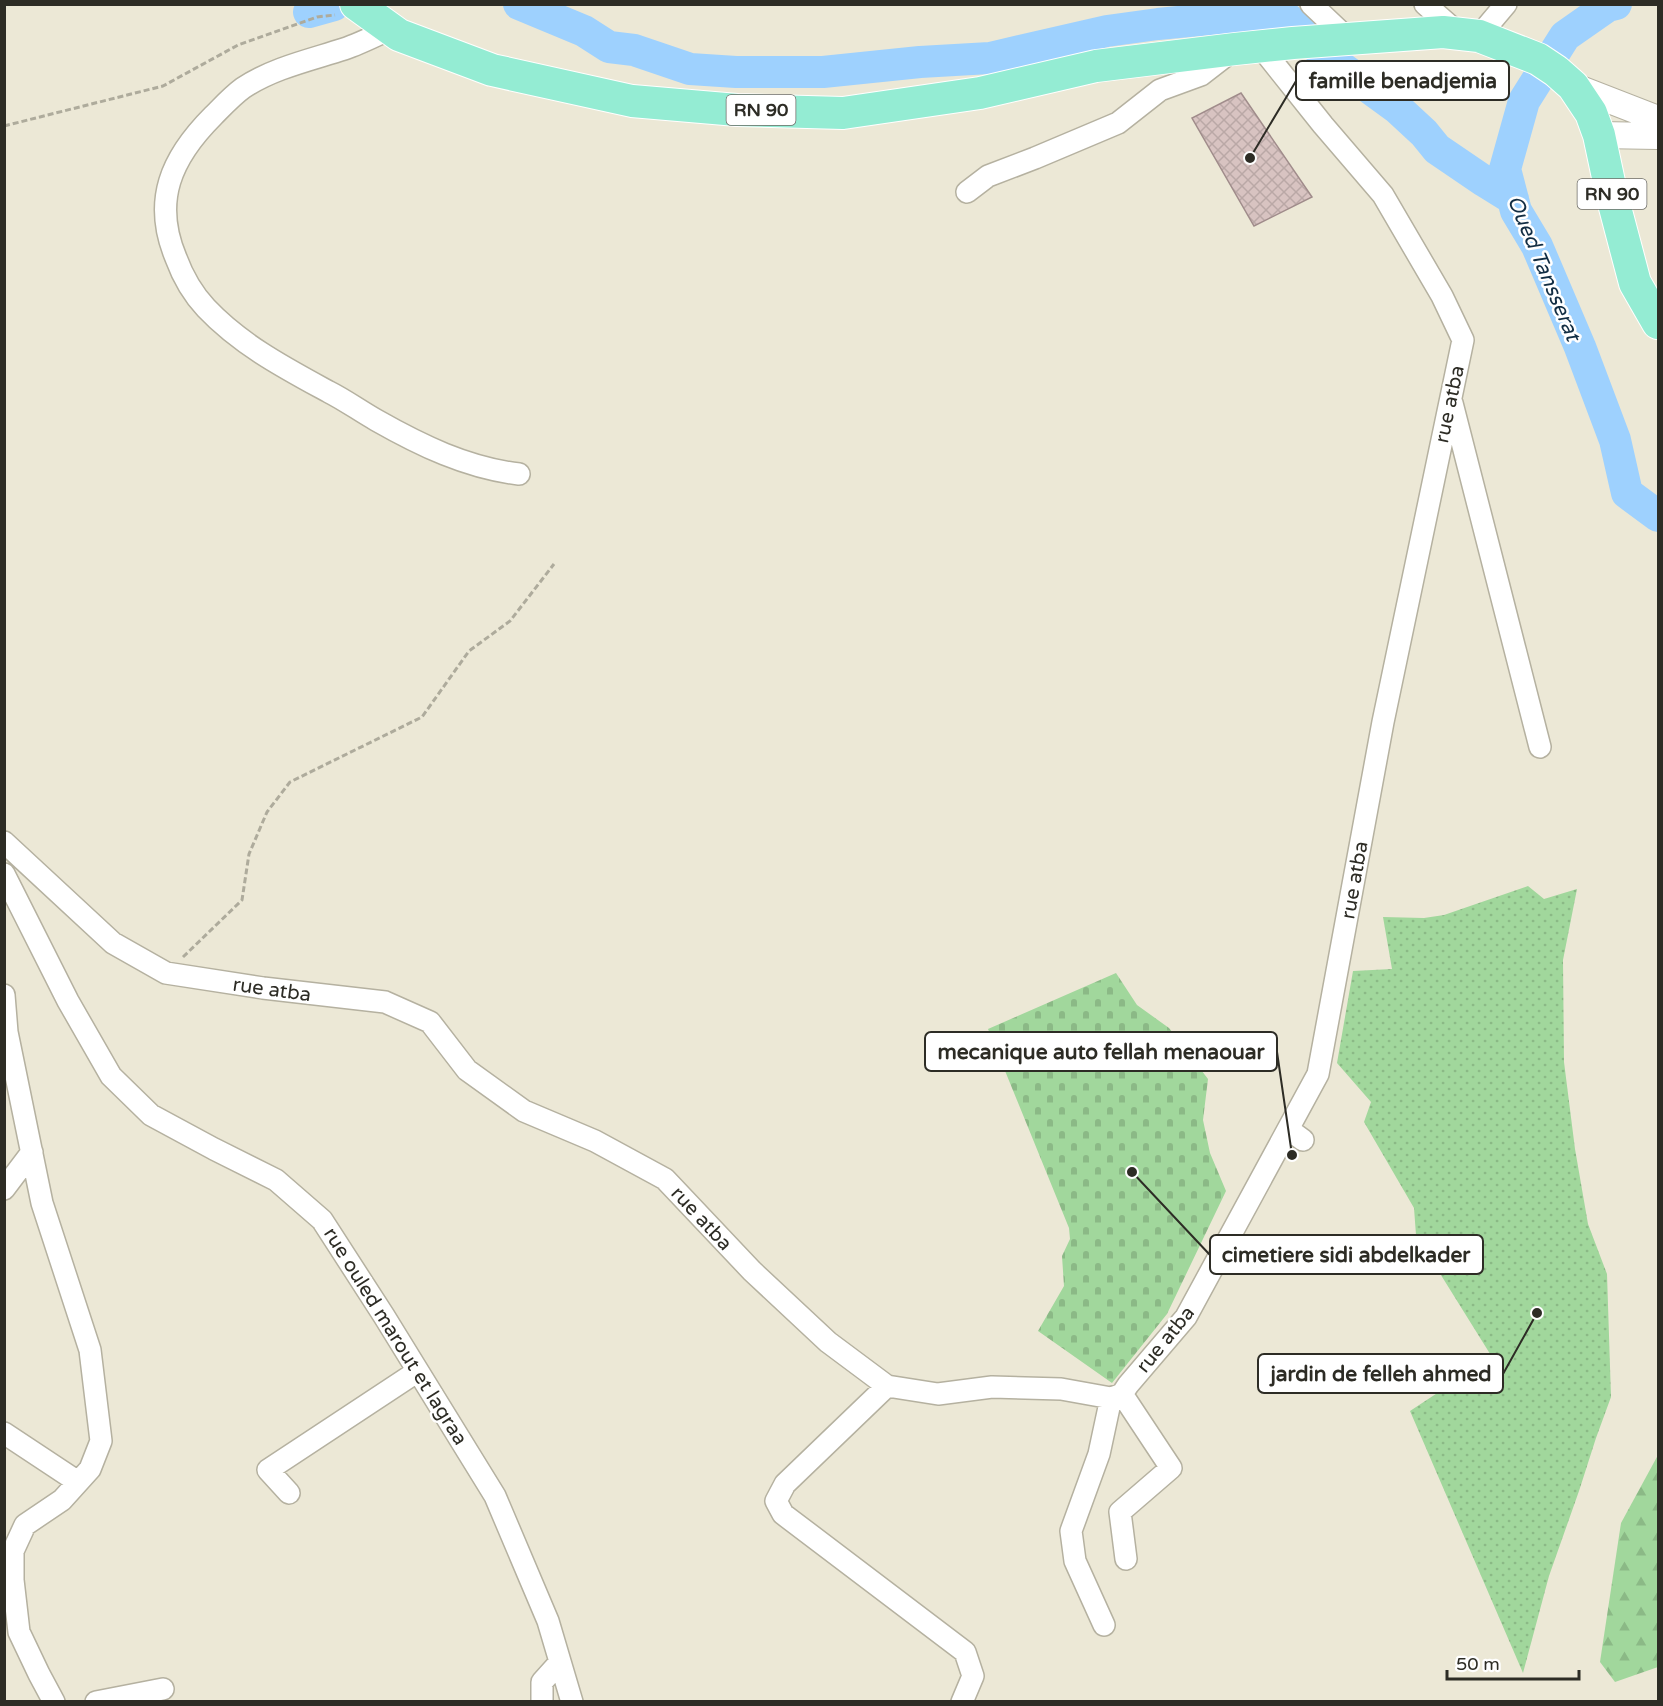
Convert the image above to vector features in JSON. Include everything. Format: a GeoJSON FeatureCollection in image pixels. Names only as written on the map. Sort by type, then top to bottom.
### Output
{"type":"FeatureCollection","features":[{"type":"Feature","properties":{"kind":"main road","name":"RN 90"},"geometry":{"type":"LineString","coordinates":[[371,15],[399,36],[492,70],[632,101],[737,110],[843,113],[980,93],[1096,66],[1321,41],[1443,32],[1468,34],[1556,72],[1595,121],[1635,283],[1659,323]]}},
{"type":"Feature","properties":{"kind":"street"},"geometry":{"type":"LineString","coordinates":[[1311,4],[1321,41]]}},
{"type":"Feature","properties":{"kind":"street"},"geometry":{"type":"LineString","coordinates":[[1425,4],[1468,34],[1506,4]]}},
{"type":"Feature","properties":{"kind":"street"},"geometry":{"type":"LineString","coordinates":[[371,15],[347,48],[291,65],[243,88],[195,134],[183,151],[170,179],[165,208],[165,226],[171,247],[191,291],[207,309],[257,351],[435,451],[459,460],[519,474]]}},
{"type":"Feature","properties":{"kind":"street"},"geometry":{"type":"LineString","coordinates":[[968,192],[988,176],[1118,123],[1160,90],[1201,75],[1247,48]]}},
{"type":"Feature","properties":{"kind":"street","name":"rue atba"},"geometry":{"type":"LineString","coordinates":[[4,842],[113,943],[166,973],[262,988],[385,1002],[430,1022],[467,1070],[524,1111],[595,1141],[665,1179],[752,1271],[828,1342],[887,1386],[938,1394],[992,1387],[1061,1389],[1116,1396],[1186,1317],[1295,1134],[1318,1074],[1383,722],[1463,340],[1442,296],[1383,195],[1323,125],[1247,48]]}},
{"type":"Feature","properties":{"kind":"street"},"geometry":{"type":"LineString","coordinates":[[1556,72],[1659,119]]}},
{"type":"Feature","properties":{"kind":"street"},"geometry":{"type":"LineString","coordinates":[[1599,135],[1659,136]]}},
{"type":"Feature","properties":{"kind":"street"},"geometry":{"type":"LineString","coordinates":[[1451,396],[1540,747]]}},
{"type":"Feature","properties":{"kind":"street","name":"rue ouled marout et lagraa"},"geometry":{"type":"LineString","coordinates":[[4,874],[68,1001],[111,1076],[151,1115],[276,1180],[322,1220],[495,1496],[548,1621],[572,1701]]}},
{"type":"Feature","properties":{"kind":"street"},"geometry":{"type":"LineString","coordinates":[[4,995],[7,1032],[42,1203],[90,1350],[101,1441],[90,1469],[62,1500],[25,1525],[13,1551],[12,1635],[39,1674],[54,1701]]}},
{"type":"Feature","properties":{"kind":"street"},"geometry":{"type":"LineString","coordinates":[[4,1190],[32,1152]]}},
{"type":"Feature","properties":{"kind":"street"},"geometry":{"type":"LineString","coordinates":[[289,1493],[268,1470],[418,1371]]}},
{"type":"Feature","properties":{"kind":"street"},"geometry":{"type":"LineString","coordinates":[[887,1386],[785,1484],[776,1502],[783,1514],[965,1652],[973,1676],[962,1701]]}},
{"type":"Feature","properties":{"kind":"street"},"geometry":{"type":"LineString","coordinates":[[1116,1396],[1172,1468],[1120,1512],[1126,1559]]}},
{"type":"Feature","properties":{"kind":"street"},"geometry":{"type":"LineString","coordinates":[[1104,1625],[1075,1561],[1071,1531],[1099,1454],[1116,1396]]}},
{"type":"Feature","properties":{"kind":"street"},"geometry":{"type":"LineString","coordinates":[[4,1433],[78,1482]]}},
{"type":"Feature","properties":{"kind":"street"},"geometry":{"type":"LineString","coordinates":[[542,1701],[542,1682],[560,1662]]}},
{"type":"Feature","properties":{"kind":"street"},"geometry":{"type":"LineString","coordinates":[[96,1701],[164,1689]]}},
{"type":"Feature","properties":{"kind":"path"},"geometry":{"type":"LineString","coordinates":[[4,126],[163,86],[238,45],[317,17],[371,15]]}},
{"type":"Feature","properties":{"kind":"path"},"geometry":{"type":"LineString","coordinates":[[166,973],[242,900],[249,854],[267,812],[290,782],[422,717],[469,651],[510,621],[554,564]]}},
{"type":"Feature","properties":{"kind":"green space"},"geometry":{"type":"Polygon","coordinates":[[[1528,886],[1544,899],[1577,889],[1563,960],[1564,1062],[1575,1149],[1588,1224],[1607,1274],[1611,1397],[1549,1576],[1523,1673],[1410,1411],[1492,1357],[1416,1235],[1414,1208],[1364,1122],[1371,1102],[1337,1063],[1353,971],[1392,969],[1383,917],[1424,918],[1444,915],[1528,886]]]}},
{"type":"Feature","properties":{"kind":"green space"},"geometry":{"type":"Polygon","coordinates":[[[1116,973],[1137,1005],[1169,1028],[1208,1079],[1203,1120],[1210,1153],[1226,1191],[1167,1314],[1112,1383],[1038,1331],[1064,1286],[1062,1256],[1070,1239],[1069,1228],[988,1029],[1116,973]]]}},
{"type":"Feature","properties":{"kind":"green space"},"geometry":{"type":"Polygon","coordinates":[[[1658,1455],[1658,1667],[1615,1682],[1600,1662],[1621,1523],[1658,1455]]]}},
{"type":"Feature","properties":{"kind":"building"},"geometry":{"type":"Polygon","coordinates":[[[1241,93],[1312,197],[1254,226],[1192,118],[1241,93]]]}},
{"type":"Feature","properties":{"kind":"waterway"},"geometry":{"type":"LineString","coordinates":[[519,4],[584,31],[609,47],[634,50],[690,69],[736,72],[823,72],[920,62],[990,58],[1107,31],[1158,24],[1241,16],[1288,19],[1327,57],[1397,108],[1424,133],[1437,149],[1513,199]]}},
{"type":"Feature","properties":{"kind":"waterway","name":"Oued Tansserat"},"geometry":{"type":"LineString","coordinates":[[1616,4],[1608,6],[1565,36],[1524,101],[1505,169],[1516,211],[1537,246],[1580,347],[1615,440],[1627,493],[1658,516]]}},
{"type":"Feature","properties":{"kind":"waterway"},"geometry":{"type":"LineString","coordinates":[[309,12],[334,5]]}},
{"type":"Feature","properties":{"kind":"place","name":"famille benadjemia"},"geometry":{"type":"Point","coordinates":[1250,158]}},
{"type":"Feature","properties":{"kind":"place","name":"mecanique auto fellah menaouar"},"geometry":{"type":"Point","coordinates":[1292,1155]}},
{"type":"Feature","properties":{"kind":"place","name":"cimetiere sidi abdelkader"},"geometry":{"type":"Point","coordinates":[1132,1172]}},
{"type":"Feature","properties":{"kind":"place","name":"jardin de felleh ahmed"},"geometry":{"type":"Point","coordinates":[1537,1313]}}]}
